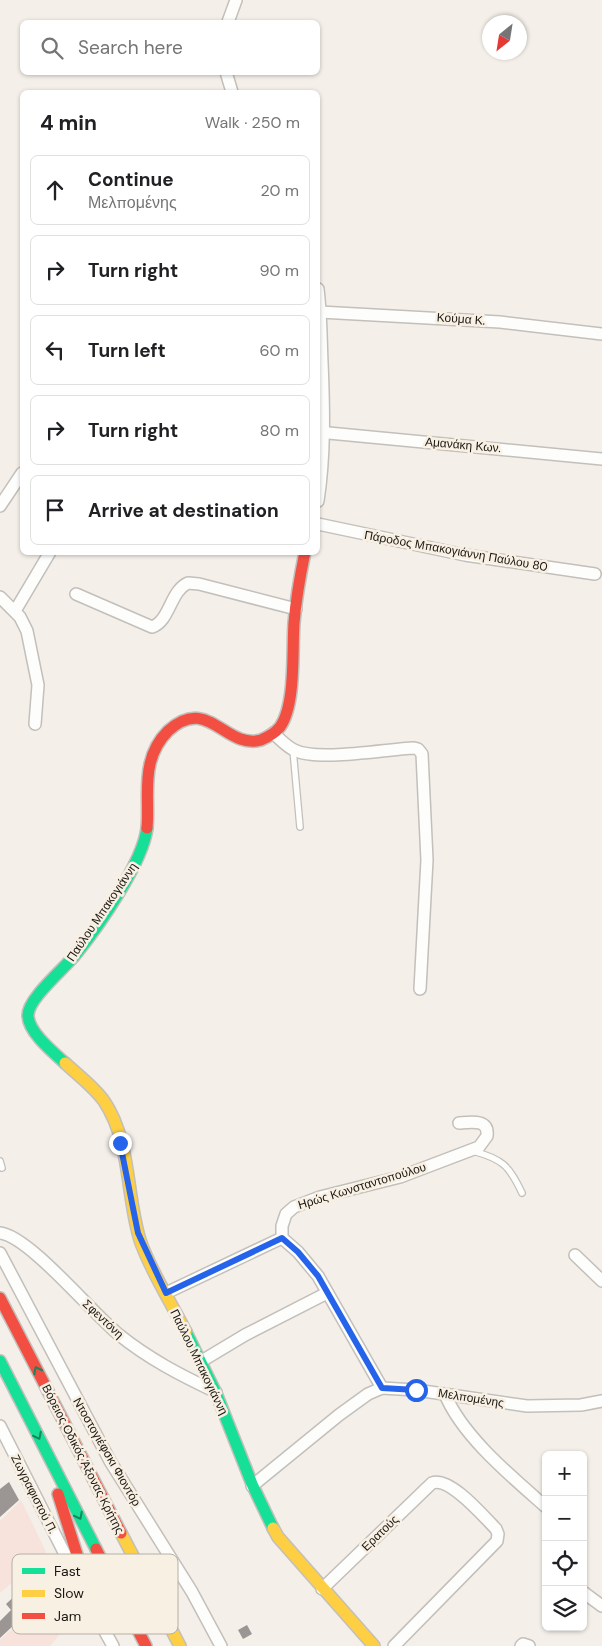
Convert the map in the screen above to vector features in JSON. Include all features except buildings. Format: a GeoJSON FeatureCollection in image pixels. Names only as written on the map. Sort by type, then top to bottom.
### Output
{"type":"FeatureCollection","features":[{"type":"Feature","properties":{"kind":"main road"},"geometry":{"type":"LineString","coordinates":[[274,733],[281,725],[288,708],[296,608],[305,555]]}},
{"type":"Feature","properties":{"kind":"main road","name":"Παύλου Μπακογιάννη"},"geometry":{"type":"LineString","coordinates":[[274,733],[258,740],[246,740],[205,719],[195,717],[181,721],[163,737],[154,750],[149,769],[147,784],[147,832],[140,855],[81,948],[64,969],[38,994],[28,1013],[28,1023],[37,1036],[88,1083],[109,1110],[117,1131],[138,1233],[216,1392],[260,1505],[278,1537],[374,1646]]}},
{"type":"Feature","properties":{"kind":"main road","name":"Βόρειος Οδικός Άξονας Κρήτης"},"geometry":{"type":"LineString","coordinates":[[0,1298],[132,1554]]}},
{"type":"Feature","properties":{"kind":"main road"},"geometry":{"type":"LineString","coordinates":[[0,1361],[98,1554]]}},
{"type":"Feature","properties":{"kind":"main road"},"geometry":{"type":"LineString","coordinates":[[56,1472],[58,1497],[76,1554]]}},
{"type":"Feature","properties":{"kind":"main road"},"geometry":{"type":"LineString","coordinates":[[140,1634],[146,1646]]}},
{"type":"Feature","properties":{"kind":"main road","name":"Βόρειος Οδικός Άξονας Κρήτης"},"geometry":{"type":"LineString","coordinates":[[174,1634],[180,1646]]}},
{"type":"Feature","properties":{"kind":"street"},"geometry":{"type":"LineString","coordinates":[[229,20],[236,0]]}},
{"type":"Feature","properties":{"kind":"street"},"geometry":{"type":"LineString","coordinates":[[227,75],[231,90]]}},
{"type":"Feature","properties":{"kind":"street"},"geometry":{"type":"LineString","coordinates":[[320,312],[320,432],[322,465],[320,483]]}},
{"type":"Feature","properties":{"kind":"street","name":"Κούμα Κ."},"geometry":{"type":"LineString","coordinates":[[320,312],[500,322],[602,334]]}},
{"type":"Feature","properties":{"kind":"street","name":"Αμανάκη Κων."},"geometry":{"type":"LineString","coordinates":[[320,432],[602,459]]}},
{"type":"Feature","properties":{"kind":"street"},"geometry":{"type":"LineString","coordinates":[[0,506],[20,476]]}},
{"type":"Feature","properties":{"kind":"street","name":"Πάροδος Μπακογιάννη Παύλου 80"},"geometry":{"type":"LineString","coordinates":[[320,524],[465,555],[595,574]]}},
{"type":"Feature","properties":{"kind":"street"},"geometry":{"type":"LineString","coordinates":[[15,611],[48,555]]}},
{"type":"Feature","properties":{"kind":"street"},"geometry":{"type":"LineString","coordinates":[[76,594],[152,627],[159,624],[180,590],[188,583],[199,584],[296,608]]}},
{"type":"Feature","properties":{"kind":"street"},"geometry":{"type":"LineString","coordinates":[[0,596],[25,624],[36,673],[38,693],[35,724]]}},
{"type":"Feature","properties":{"kind":"street"},"geometry":{"type":"LineString","coordinates":[[274,733],[293,750],[309,754],[342,754],[414,748],[418,749],[422,754],[428,860],[420,989]]}},
{"type":"Feature","properties":{"kind":"street","name":"Ηρώς Κωνσταντοπούλου"},"geometry":{"type":"LineString","coordinates":[[282,1238],[282,1226],[286,1214],[294,1207],[320,1197],[400,1177],[479,1147],[484,1142],[488,1130],[482,1123],[459,1123]]}},
{"type":"Feature","properties":{"kind":"street","name":"Σφεντόνη"},"geometry":{"type":"LineString","coordinates":[[0,1233],[14,1238],[36,1256],[116,1332],[145,1355],[173,1372],[216,1392]]}},
{"type":"Feature","properties":{"kind":"street"},"geometry":{"type":"LineString","coordinates":[[166,1293],[282,1238],[306,1261],[318,1276],[382,1388]]}},
{"type":"Feature","properties":{"kind":"street","name":"Ντοστογιέφσκι Φιοντόρ"},"geometry":{"type":"LineString","coordinates":[[0,1254],[110,1461],[168,1554]]}},
{"type":"Feature","properties":{"kind":"street"},"geometry":{"type":"LineString","coordinates":[[575,1255],[602,1281]]}},
{"type":"Feature","properties":{"kind":"street"},"geometry":{"type":"LineString","coordinates":[[200,1362],[245,1335],[326,1293]]}},
{"type":"Feature","properties":{"kind":"street","name":"Μελπομένης"},"geometry":{"type":"LineString","coordinates":[[252,1486],[338,1415],[368,1394],[382,1388],[401,1388],[543,1407],[581,1405],[602,1401]]}},
{"type":"Feature","properties":{"kind":"street"},"geometry":{"type":"LineString","coordinates":[[445,1394],[454,1411],[472,1436],[510,1475],[542,1503]]}},
{"type":"Feature","properties":{"kind":"street","name":"Ζωγραφιστού Π."},"geometry":{"type":"LineString","coordinates":[[0,1426],[65,1554]]}},
{"type":"Feature","properties":{"kind":"street","name":"Ερατούς"},"geometry":{"type":"LineString","coordinates":[[322,1588],[429,1486],[436,1482],[441,1482],[456,1490],[494,1527],[498,1534],[497,1541],[394,1646]]}},
{"type":"Feature","properties":{"kind":"street","name":"Ντοστογιέφσκι Φιοντόρ"},"geometry":{"type":"LineString","coordinates":[[178,1570],[221,1646]]}},
{"type":"Feature","properties":{"kind":"street"},"geometry":{"type":"LineString","coordinates":[[587,1595],[602,1606]]}},
{"type":"Feature","properties":{"kind":"street","name":"Ζωγραφιστού Π."},"geometry":{"type":"LineString","coordinates":[[106,1634],[113,1646]]}},
{"type":"Feature","properties":{"kind":"lane"},"geometry":{"type":"LineString","coordinates":[[293,750],[300,827]]}},
{"type":"Feature","properties":{"kind":"lane"},"geometry":{"type":"LineString","coordinates":[[470,1150],[498,1159],[505,1164],[514,1175],[522,1193]]}},
{"type":"Feature","properties":{"kind":"lane"},"geometry":{"type":"LineString","coordinates":[[0,1161],[2,1168]]}},
{"type":"Feature","properties":{"kind":"shaded area"},"geometry":{"type":"Polygon","coordinates":[[[21,1500],[46,1552],[44,1554],[12,1554],[12,1582],[0,1593],[0,1521],[21,1500]]]}},
{"type":"Feature","properties":{"kind":"shaded area"},"geometry":{"type":"Polygon","coordinates":[[[12,1629],[12,1634],[60,1634],[50,1646],[0,1646],[0,1640],[12,1629]]]}},
{"type":"Feature","properties":{"kind":"traffic: fast"},"geometry":{"type":"LineString","coordinates":[[65,1063],[37,1036],[29,1022],[29,1009],[40,993],[76,954],[108,911],[137,858],[144,842],[147,828]]}},
{"type":"Feature","properties":{"kind":"traffic: fast"},"geometry":{"type":"LineString","coordinates":[[186,1332],[216,1393],[252,1484],[273,1528]]}},
{"type":"Feature","properties":{"kind":"traffic: fast"},"geometry":{"type":"LineString","coordinates":[[0,1361],[96,1549]]}},
{"type":"Feature","properties":{"kind":"traffic: slow"},"geometry":{"type":"LineString","coordinates":[[65,1063],[100,1096],[113,1117],[124,1151],[140,1240],[155,1275],[186,1332]]}},
{"type":"Feature","properties":{"kind":"traffic: slow"},"geometry":{"type":"LineString","coordinates":[[273,1528],[278,1537],[374,1646]]}},
{"type":"Feature","properties":{"kind":"traffic: slow"},"geometry":{"type":"LineString","coordinates":[[121,1533],[132,1554]]}},
{"type":"Feature","properties":{"kind":"traffic: slow"},"geometry":{"type":"LineString","coordinates":[[174,1634],[180,1646]]}},
{"type":"Feature","properties":{"kind":"traffic: jam"},"geometry":{"type":"LineString","coordinates":[[147,828],[150,764],[157,746],[168,731],[182,721],[194,718],[206,720],[237,738],[248,741],[261,740],[271,735],[280,727],[289,705],[291,692],[293,634],[298,588],[304,555]]}},
{"type":"Feature","properties":{"kind":"traffic: jam"},"geometry":{"type":"LineString","coordinates":[[0,1298],[121,1533]]}},
{"type":"Feature","properties":{"kind":"traffic: jam"},"geometry":{"type":"LineString","coordinates":[[58,1494],[77,1554]]}},
{"type":"Feature","properties":{"kind":"traffic: jam"},"geometry":{"type":"LineString","coordinates":[[96,1549],[99,1554]]}},
{"type":"Feature","properties":{"kind":"traffic: jam"},"geometry":{"type":"LineString","coordinates":[[140,1634],[146,1646]]}},
{"type":"Feature","properties":{"kind":"route"},"geometry":{"type":"LineString","coordinates":[[120,1143],[138,1233],[166,1293],[282,1238],[298,1252],[318,1276],[382,1388],[416,1390]]}}]}
